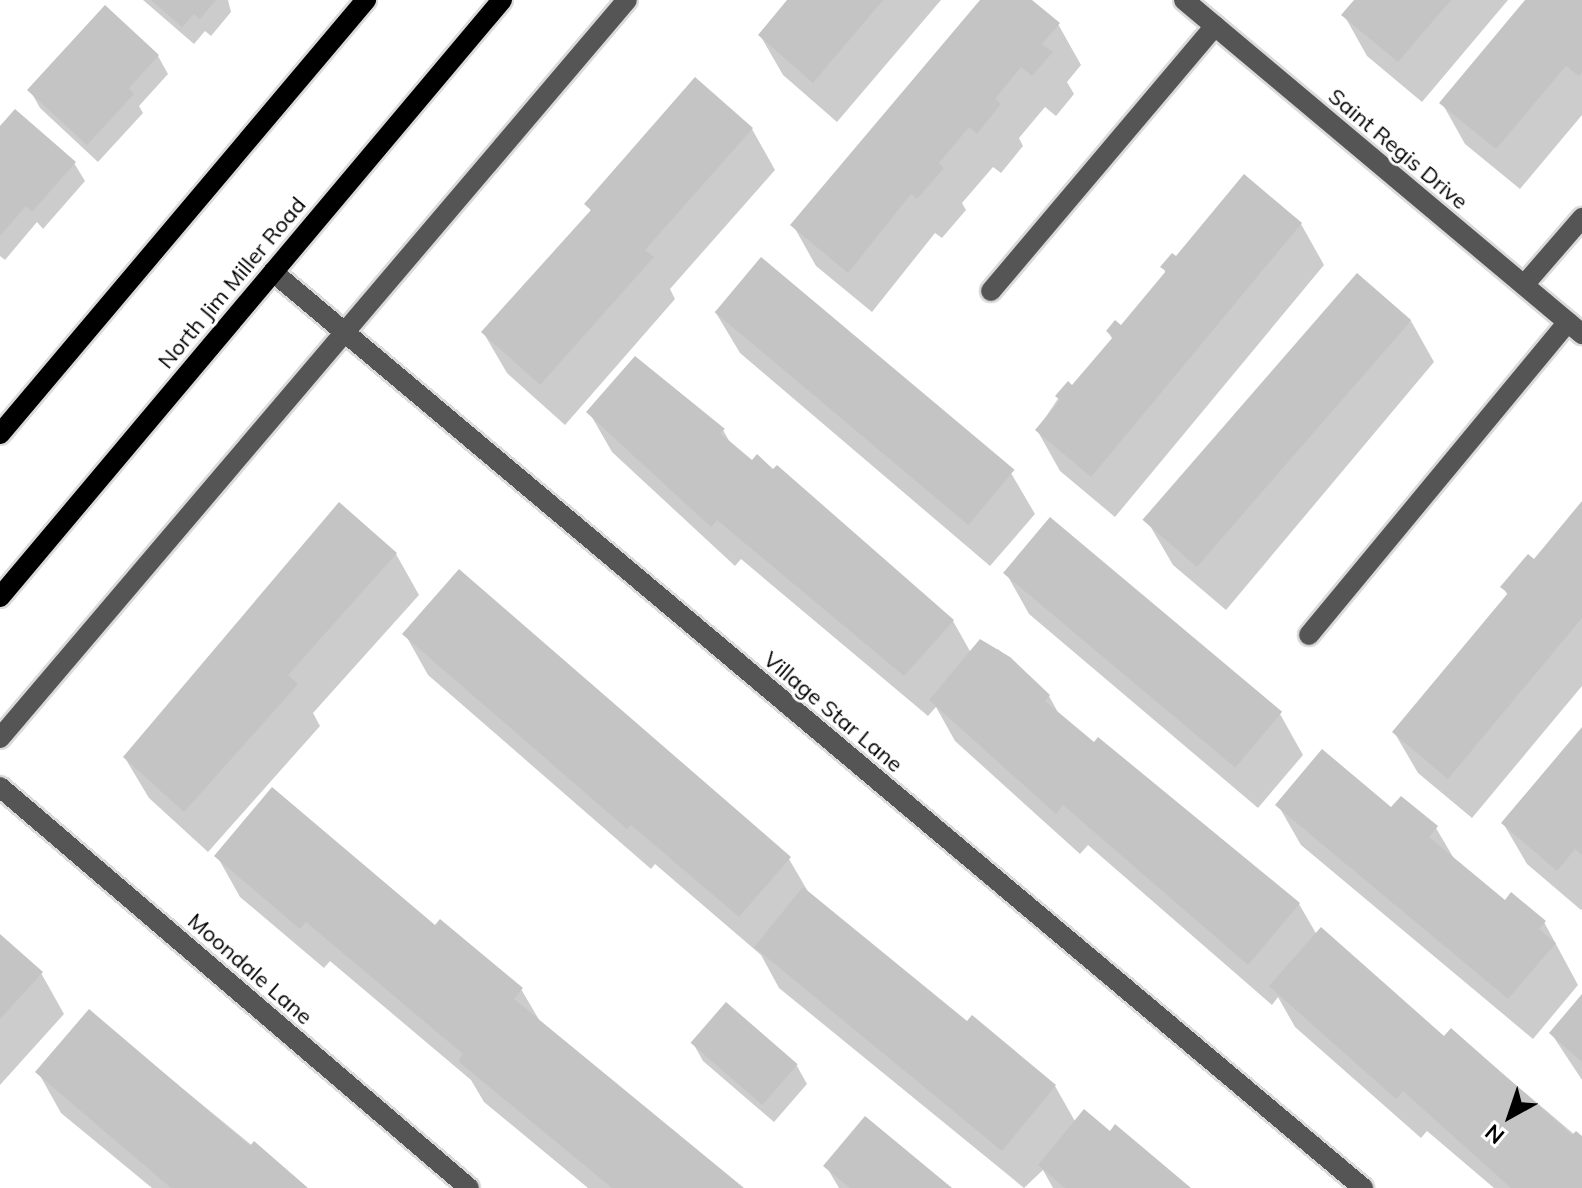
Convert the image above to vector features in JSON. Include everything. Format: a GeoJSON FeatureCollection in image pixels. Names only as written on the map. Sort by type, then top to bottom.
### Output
{"type":"FeatureCollection","features":[{"type":"Feature","properties":{"kind":"main road"},"geometry":{"type":"LineString","coordinates":[[0,434],[366,0]]}},
{"type":"Feature","properties":{"kind":"main road","name":"North Jim Miller Road"},"geometry":{"type":"LineString","coordinates":[[0,597],[502,0]]}},
{"type":"Feature","properties":{"kind":"lane"},"geometry":{"type":"LineString","coordinates":[[0,738],[627,0]]}},
{"type":"Feature","properties":{"kind":"lane"},"geometry":{"type":"LineString","coordinates":[[991,291],[1202,10]]}},
{"type":"Feature","properties":{"kind":"lane","name":"Saint Regis Drive"},"geometry":{"type":"LineString","coordinates":[[1202,10],[1575,328]]}},
{"type":"Feature","properties":{"kind":"lane"},"geometry":{"type":"LineString","coordinates":[[1524,285],[1582,218]]}},
{"type":"Feature","properties":{"kind":"lane","name":"Village Star Lane"},"geometry":{"type":"LineString","coordinates":[[273,272],[1363,1188]]}},
{"type":"Feature","properties":{"kind":"lane"},"geometry":{"type":"LineString","coordinates":[[1309,635],[1575,328]]}},
{"type":"Feature","properties":{"kind":"lane","name":"Moondale Lane"},"geometry":{"type":"LineString","coordinates":[[0,787],[469,1188]]}},
{"type":"Feature","properties":{"kind":"building"},"geometry":{"type":"Polygon","coordinates":[[[151,0],[216,0],[200,19],[194,14],[182,27],[151,0]]]}},
{"type":"Feature","properties":{"kind":"building"},"geometry":{"type":"Polygon","coordinates":[[[787,0],[883,0],[813,83],[758,35],[787,0]]]}},
{"type":"Feature","properties":{"kind":"building"},"geometry":{"type":"Polygon","coordinates":[[[980,0],[1032,0],[1060,23],[1042,44],[1053,52],[1032,76],[1021,67],[995,99],[1001,104],[977,134],[969,127],[939,163],[944,168],[917,199],[911,194],[848,273],[790,225],[980,0]]]}},
{"type":"Feature","properties":{"kind":"building"},"geometry":{"type":"Polygon","coordinates":[[[1354,0],[1451,0],[1398,62],[1341,15],[1354,0]]]}},
{"type":"Feature","properties":{"kind":"building"},"geometry":{"type":"Polygon","coordinates":[[[1525,0],[1582,0],[1582,72],[1579,76],[1566,66],[1496,149],[1439,103],[1525,0]]]}},
{"type":"Feature","properties":{"kind":"building"},"geometry":{"type":"Polygon","coordinates":[[[105,5],[159,55],[129,88],[134,94],[87,145],[27,90],[105,5]]]}},
{"type":"Feature","properties":{"kind":"building"},"geometry":{"type":"Polygon","coordinates":[[[695,77],[753,128],[645,250],[654,257],[540,385],[481,332],[591,210],[584,204],[695,77]]]}},
{"type":"Feature","properties":{"kind":"building"},"geometry":{"type":"Polygon","coordinates":[[[15,109],[76,162],[32,212],[26,206],[0,236],[0,126],[15,109]]]}},
{"type":"Feature","properties":{"kind":"building"},"geometry":{"type":"Polygon","coordinates":[[[1244,174],[1302,223],[1091,477],[1035,430],[1060,400],[1055,396],[1068,381],[1072,385],[1113,337],[1106,331],[1115,320],[1121,325],[1166,271],[1160,267],[1172,253],[1176,256],[1244,174]]]}},
{"type":"Feature","properties":{"kind":"building"},"geometry":{"type":"Polygon","coordinates":[[[761,257],[1015,470],[968,525],[715,312],[761,257]]]}},
{"type":"Feature","properties":{"kind":"building"},"geometry":{"type":"Polygon","coordinates":[[[1357,273],[1411,320],[1197,567],[1142,520],[1357,273]]]}},
{"type":"Feature","properties":{"kind":"building"},"geometry":{"type":"Polygon","coordinates":[[[635,356],[725,429],[720,433],[752,460],[757,454],[773,469],[777,465],[954,620],[904,676],[717,520],[711,527],[586,412],[635,356]]]}},
{"type":"Feature","properties":{"kind":"building"},"geometry":{"type":"Polygon","coordinates":[[[1582,501],[1582,618],[1448,779],[1392,732],[1508,593],[1500,587],[1528,554],[1534,559],[1582,501]]]}},
{"type":"Feature","properties":{"kind":"building"},"geometry":{"type":"Polygon","coordinates":[[[339,502],[397,553],[288,675],[298,684],[184,812],[123,757],[339,502]]]}},
{"type":"Feature","properties":{"kind":"building"},"geometry":{"type":"Polygon","coordinates":[[[1050,517],[1282,712],[1235,768],[1003,573],[1050,517]]]}},
{"type":"Feature","properties":{"kind":"building"},"geometry":{"type":"Polygon","coordinates":[[[459,569],[791,857],[739,917],[631,825],[627,829],[402,634],[459,569]]]}},
{"type":"Feature","properties":{"kind":"building"},"geometry":{"type":"Polygon","coordinates":[[[980,639],[1010,657],[1050,695],[1045,701],[1094,742],[1098,737],[1300,903],[1248,965],[1063,805],[1056,814],[929,700],[980,639]]]}},
{"type":"Feature","properties":{"kind":"building"},"geometry":{"type":"Polygon","coordinates":[[[1582,727],[1582,855],[1575,849],[1557,871],[1501,823],[1582,727]]]}},
{"type":"Feature","properties":{"kind":"building"},"geometry":{"type":"Polygon","coordinates":[[[1322,749],[1391,807],[1401,796],[1438,826],[1429,837],[1505,900],[1511,892],[1546,921],[1539,929],[1556,943],[1508,999],[1275,805],[1322,749]]]}},
{"type":"Feature","properties":{"kind":"building"},"geometry":{"type":"Polygon","coordinates":[[[272,787],[435,925],[440,919],[523,988],[514,999],[744,1188],[612,1188],[458,1061],[463,1054],[306,922],[300,929],[214,856],[272,787]]]}},
{"type":"Feature","properties":{"kind":"building"},"geometry":{"type":"Polygon","coordinates":[[[803,887],[967,1021],[972,1015],[1056,1085],[1002,1151],[754,947],[803,887]]]}},
{"type":"Feature","properties":{"kind":"building"},"geometry":{"type":"Polygon","coordinates":[[[1321,927],[1444,1036],[1451,1028],[1572,1135],[1576,1131],[1582,1136],[1582,1188],[1511,1188],[1403,1091],[1396,1099],[1269,986],[1321,927]]]}},
{"type":"Feature","properties":{"kind":"building"},"geometry":{"type":"Polygon","coordinates":[[[0,934],[43,972],[0,1019],[0,934]]]}},
{"type":"Feature","properties":{"kind":"building"},"geometry":{"type":"Polygon","coordinates":[[[1582,994],[1582,1062],[1549,1033],[1582,994]]]}},
{"type":"Feature","properties":{"kind":"building"},"geometry":{"type":"Polygon","coordinates":[[[726,1002],[798,1064],[762,1105],[691,1043],[726,1002]]]}},
{"type":"Feature","properties":{"kind":"building"},"geometry":{"type":"Polygon","coordinates":[[[89,1009],[250,1146],[254,1141],[308,1188],[171,1188],[35,1072],[89,1009]]]}},
{"type":"Feature","properties":{"kind":"building"},"geometry":{"type":"Polygon","coordinates":[[[1084,1109],[1110,1131],[1115,1124],[1191,1188],[1065,1188],[1038,1165],[1084,1109]]]}},
{"type":"Feature","properties":{"kind":"building"},"geometry":{"type":"Polygon","coordinates":[[[865,1116],[952,1188],[850,1188],[823,1166],[865,1116]]]}}]}
